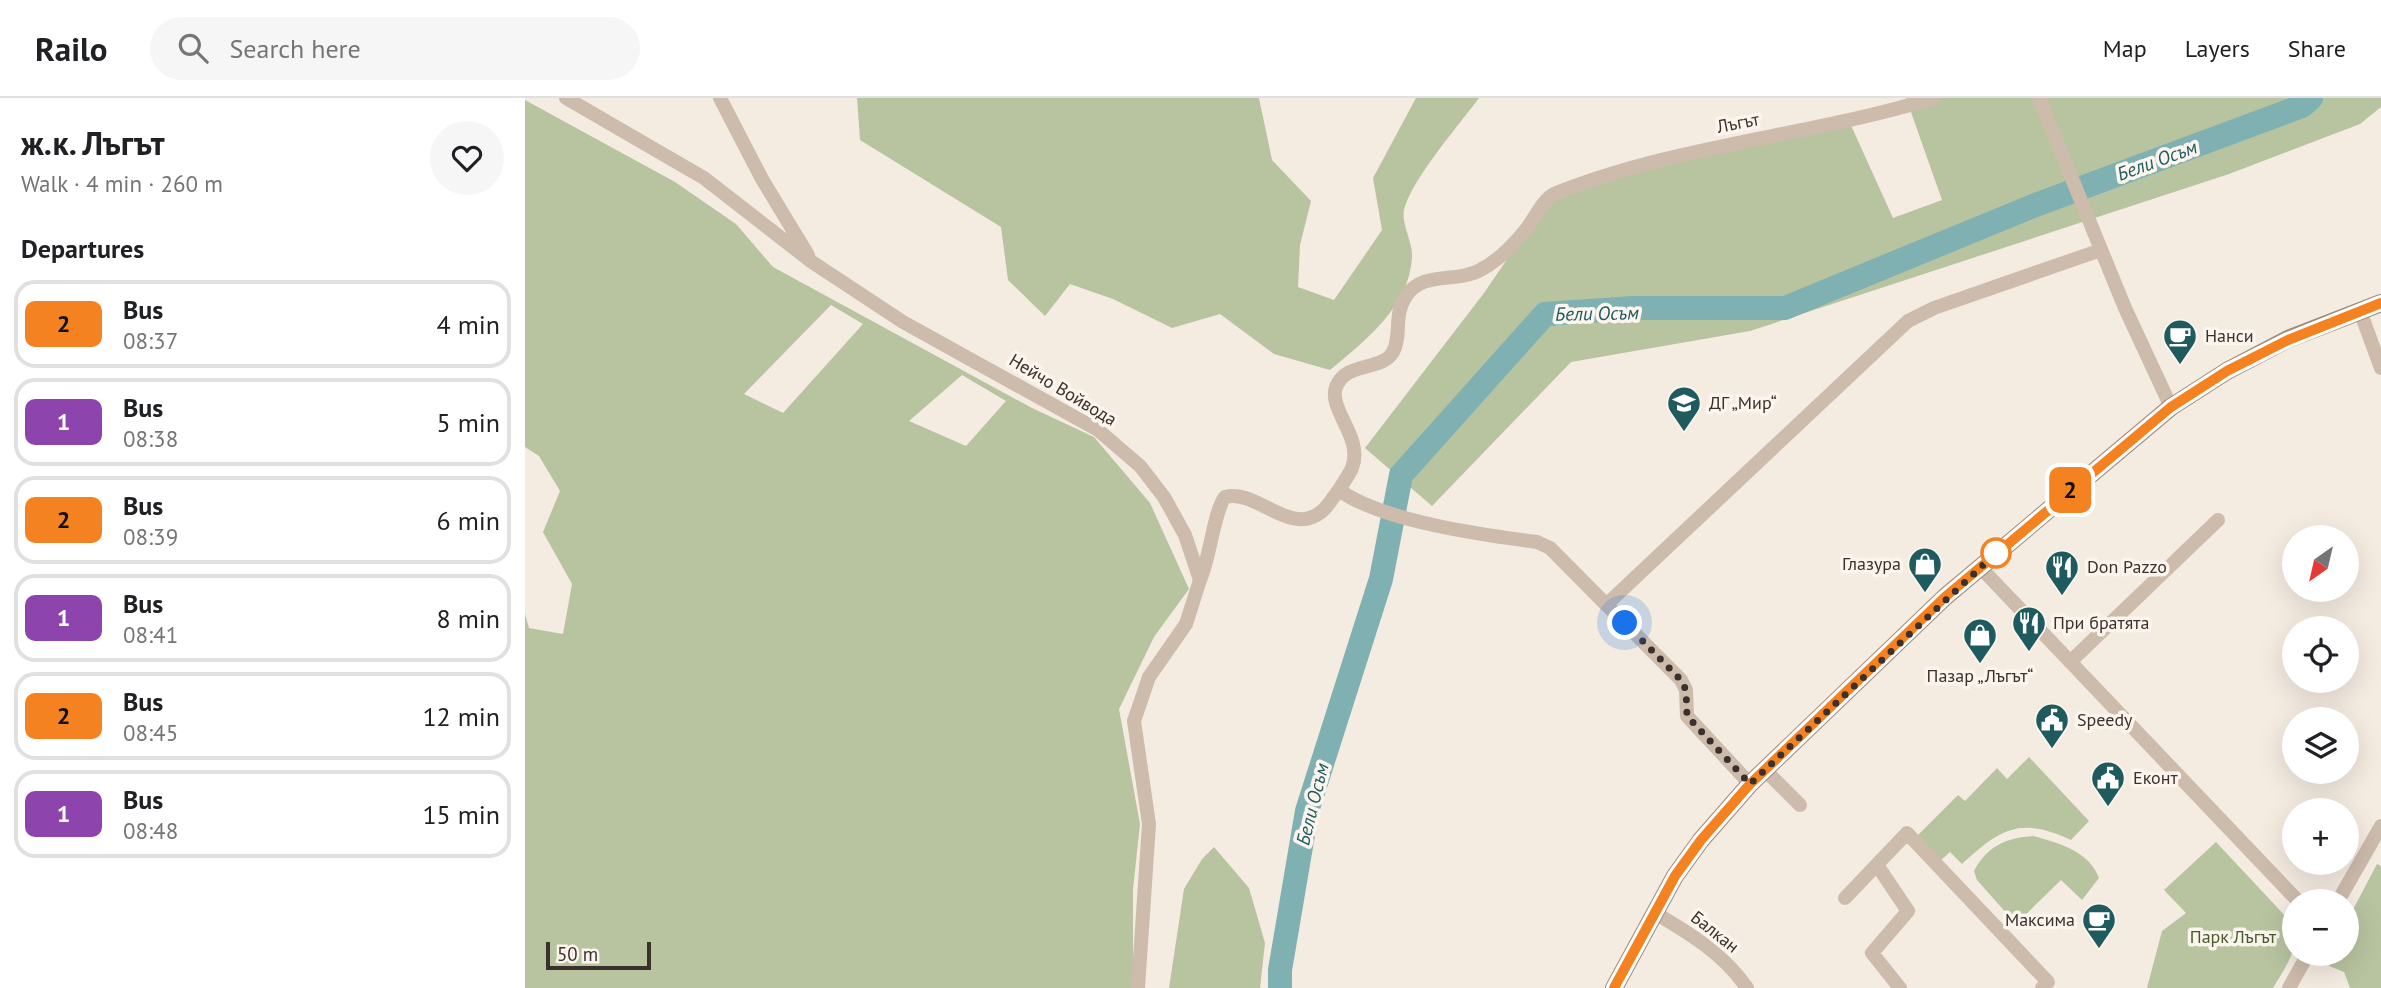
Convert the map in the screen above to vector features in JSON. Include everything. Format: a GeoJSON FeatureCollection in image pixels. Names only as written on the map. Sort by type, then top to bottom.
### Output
{"type":"FeatureCollection","features":[{"type":"Feature","properties":{"kind":"main road"},"geometry":{"type":"LineString","coordinates":[[1614,988],[1654,913],[1701,840],[1750,784],[1980,567],[2171,407],[2227,371],[2276,346],[2381,303]]}},
{"type":"Feature","properties":{"kind":"street","name":"Нейчо Войвода"},"geometry":{"type":"LineString","coordinates":[[566,98],[704,178],[812,262],[903,322],[1098,430],[1140,466],[1164,497],[1185,535],[1200,580]]}},
{"type":"Feature","properties":{"kind":"street"},"geometry":{"type":"LineString","coordinates":[[720,98],[762,179],[812,262]]}},
{"type":"Feature","properties":{"kind":"street","name":"Лъгът"},"geometry":{"type":"LineString","coordinates":[[1339,490],[1352,467],[1355,452],[1335,396],[1342,379],[1351,370],[1388,357],[1393,352],[1397,313],[1415,285],[1424,279],[1470,276],[1491,264],[1526,229],[1551,195],[1685,153],[1879,115],[1934,98]]}},
{"type":"Feature","properties":{"kind":"street"},"geometry":{"type":"LineString","coordinates":[[2039,98],[2063,162],[2171,407]]}},
{"type":"Feature","properties":{"kind":"street"},"geometry":{"type":"LineString","coordinates":[[1606,605],[1908,321],[1934,309],[2101,250]]}},
{"type":"Feature","properties":{"kind":"street"},"geometry":{"type":"LineString","coordinates":[[2360,311],[2381,368]]}},
{"type":"Feature","properties":{"kind":"street"},"geometry":{"type":"LineString","coordinates":[[1138,988],[1140,921],[1149,824],[1134,721],[1149,677],[1186,624],[1208,560],[1217,512],[1225,497],[1241,495],[1269,510],[1310,518],[1322,512],[1339,490],[1358,505],[1537,542],[1550,548],[1681,680],[1686,690],[1687,716],[1750,784]]}},
{"type":"Feature","properties":{"kind":"street"},"geometry":{"type":"LineString","coordinates":[[2070,662],[2218,520]]}},
{"type":"Feature","properties":{"kind":"street"},"geometry":{"type":"LineString","coordinates":[[1980,567],[2287,889]]}},
{"type":"Feature","properties":{"kind":"street"},"geometry":{"type":"LineString","coordinates":[[1765,770],[1800,805]]}},
{"type":"Feature","properties":{"kind":"street"},"geometry":{"type":"LineString","coordinates":[[2345,889],[2381,826]]}},
{"type":"Feature","properties":{"kind":"street"},"geometry":{"type":"LineString","coordinates":[[1845,898],[1907,833],[2048,982],[2042,988]]}},
{"type":"Feature","properties":{"kind":"street"},"geometry":{"type":"LineString","coordinates":[[1877,865],[1908,911],[1872,953],[1901,988]]}},
{"type":"Feature","properties":{"kind":"street","name":"Балкан"},"geometry":{"type":"LineString","coordinates":[[1654,913],[1702,943],[1730,967],[1747,988]]}},
{"type":"Feature","properties":{"kind":"street"},"geometry":{"type":"LineString","coordinates":[[2289,988],[2301,966]]}},
{"type":"Feature","properties":{"kind":"green space"},"geometry":{"type":"Polygon","coordinates":[[[857,98],[1259,98],[1272,160],[1311,201],[1300,245],[1298,287],[1334,300],[1382,230],[1373,178],[1416,98],[1479,98],[1448,137],[1408,198],[1404,215],[1412,257],[1403,291],[1383,321],[1330,370],[1274,354],[1220,314],[1172,328],[1113,299],[1070,284],[1045,316],[1008,280],[1001,227],[860,140],[857,98]]]}},
{"type":"Feature","properties":{"kind":"green space"},"geometry":{"type":"Polygon","coordinates":[[[1906,98],[2381,98],[2381,107],[2360,124],[2229,174],[1750,331],[1571,362],[1432,506],[1365,448],[1484,293],[1551,195],[1685,153],[1849,121],[1893,218],[1942,200],[1906,98]]]}},
{"type":"Feature","properties":{"kind":"green space"},"geometry":{"type":"Polygon","coordinates":[[[525,100],[675,182],[736,224],[773,267],[1032,408],[1094,437],[1150,503],[1189,589],[1154,637],[1119,709],[1140,824],[1133,889],[1133,988],[525,988],[525,614],[529,628],[563,634],[572,584],[543,532],[560,491],[539,456],[525,447],[525,100]],[[831,305],[744,394],[783,413],[863,324],[831,305]],[[962,375],[909,421],[966,446],[1006,401],[962,375]]]}},
{"type":"Feature","properties":{"kind":"green space"},"geometry":{"type":"Polygon","coordinates":[[[2029,757],[2089,821],[2071,840],[2038,829],[2012,830],[1988,842],[1962,864],[1950,852],[1941,860],[1918,835],[1958,795],[1965,801],[1997,768],[2007,779],[2029,757]]]}},
{"type":"Feature","properties":{"kind":"green space"},"geometry":{"type":"Polygon","coordinates":[[[2033,836],[2063,845],[2081,855],[2099,878],[2082,900],[2061,880],[2016,924],[1977,880],[1974,871],[1991,849],[2006,841],[2033,836]]]}},
{"type":"Feature","properties":{"kind":"green space","name":"Парк Лъгът"},"geometry":{"type":"Polygon","coordinates":[[[2216,842],[2282,913],[2282,966],[2286,966],[2273,988],[2147,988],[2162,931],[2186,913],[2164,890],[2216,842]]]}},
{"type":"Feature","properties":{"kind":"green space"},"geometry":{"type":"Polygon","coordinates":[[[1214,847],[1249,888],[1265,943],[1260,988],[1169,988],[1184,889],[1202,859],[1214,847]]]}},
{"type":"Feature","properties":{"kind":"green space"},"geometry":{"type":"Polygon","coordinates":[[[2377,864],[2381,866],[2381,988],[2350,988],[2344,972],[2329,966],[2359,966],[2359,898],[2377,864]]]}},
{"type":"Feature","properties":{"kind":"waterway","name":"Бели Осъм"},"geometry":{"type":"LineString","coordinates":[[1280,988],[1280,970],[1307,811],[1381,579],[1401,475],[1545,314],[1633,308],[1785,308],[2033,206],[2302,106],[2311,98]]}},
{"type":"Feature","properties":{"kind":"bus line","name":"2"},"geometry":{"type":"LineString","coordinates":[[1614,988],[1675,876],[1701,840],[1750,784],[1945,597],[2124,443],[2171,407],[2227,371],[2288,340],[2381,303]]}},
{"type":"Feature","properties":{"kind":"place","name":"Нанси"},"geometry":{"type":"Point","coordinates":[2180,366]}},
{"type":"Feature","properties":{"kind":"place","name":"ДГ „Мир“"},"geometry":{"type":"Point","coordinates":[1684,433]}},
{"type":"Feature","properties":{"kind":"place","name":"Глазура"},"geometry":{"type":"Point","coordinates":[1925,594]}},
{"type":"Feature","properties":{"kind":"place","name":"Don Pazzo"},"geometry":{"type":"Point","coordinates":[2062,597]}},
{"type":"Feature","properties":{"kind":"place","name":"При братята"},"geometry":{"type":"Point","coordinates":[2029,653]}},
{"type":"Feature","properties":{"kind":"place","name":"Пазар „Лъгът“"},"geometry":{"type":"Point","coordinates":[1980,665]}},
{"type":"Feature","properties":{"kind":"place","name":"Speedy"},"geometry":{"type":"Point","coordinates":[2052,750]}},
{"type":"Feature","properties":{"kind":"place","name":"Еконт"},"geometry":{"type":"Point","coordinates":[2108,808]}},
{"type":"Feature","properties":{"kind":"place","name":"Максима"},"geometry":{"type":"Point","coordinates":[2099,950]}},
{"type":"Feature","properties":{"kind":"route"},"geometry":{"type":"LineString","coordinates":[[1625,623],[1681,680],[1686,690],[1687,716],[1750,784],[1945,597],[1996,553]]}}]}
